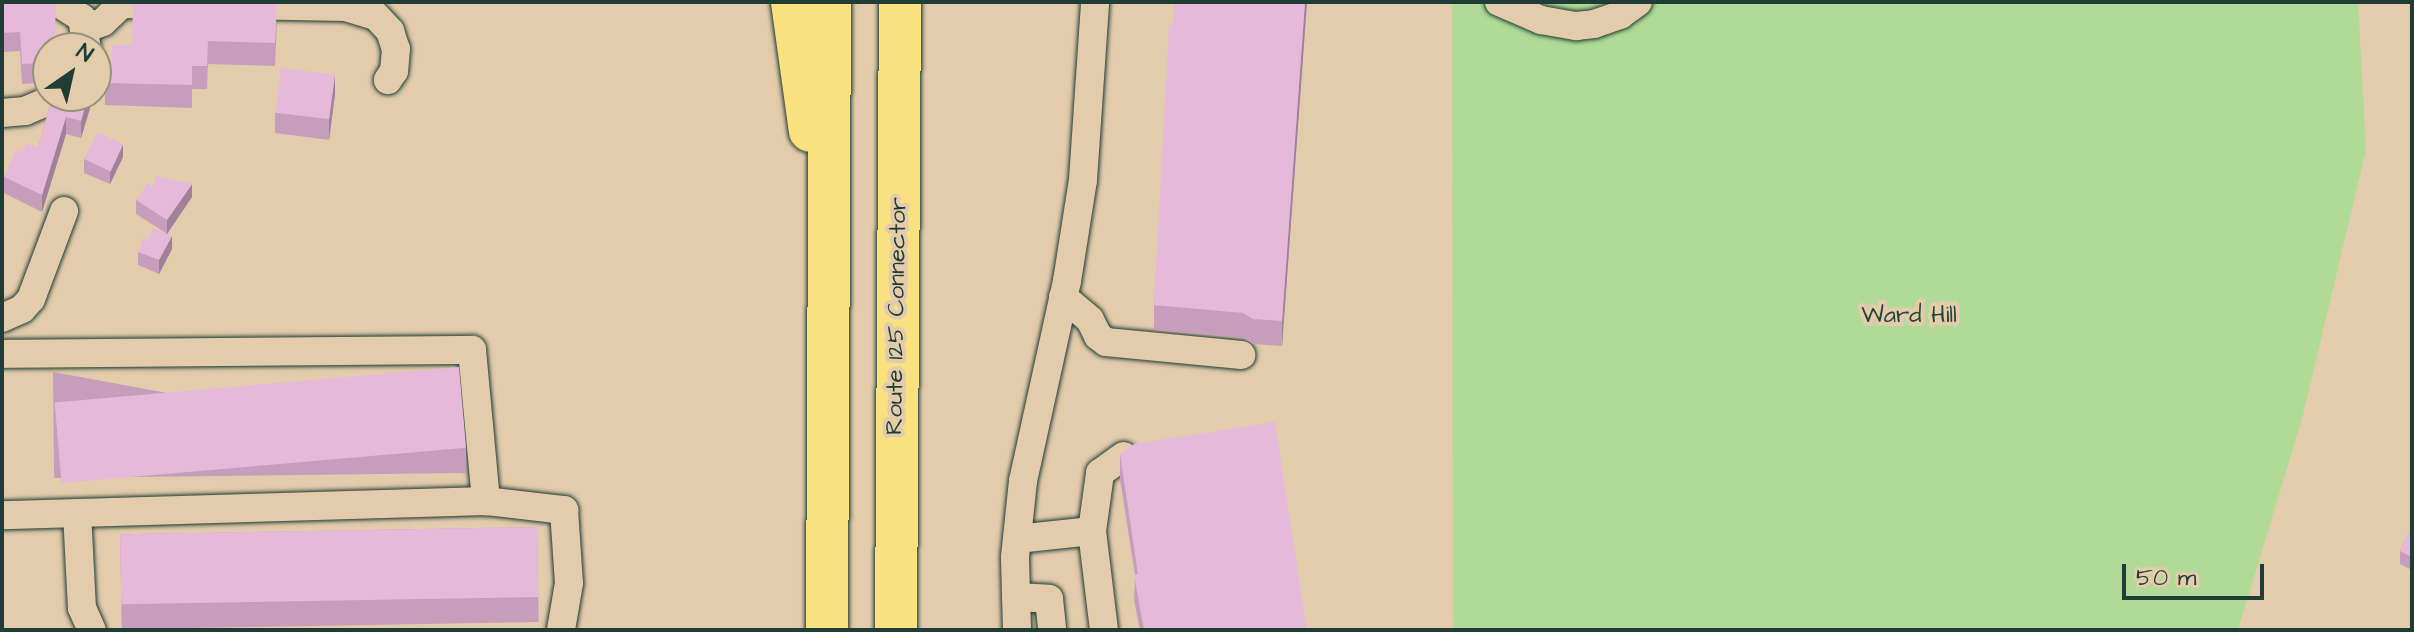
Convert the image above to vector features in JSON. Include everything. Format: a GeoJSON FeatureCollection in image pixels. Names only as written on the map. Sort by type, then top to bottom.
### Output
{"type":"FeatureCollection","features":[{"type":"Feature","properties":{"kind":"highway"},"geometry":{"type":"LineString","coordinates":[[792,2],[802,87],[830,238]]}},
{"type":"Feature","properties":{"kind":"highway"},"geometry":{"type":"LineString","coordinates":[[827,630],[830,2]]}},
{"type":"Feature","properties":{"kind":"highway","name":"Route 125 Connector"},"geometry":{"type":"LineString","coordinates":[[896,630],[902,10]]}},
{"type":"Feature","properties":{"kind":"lane"},"geometry":{"type":"LineString","coordinates":[[49,2],[58,3],[82,18],[85,32]]}},
{"type":"Feature","properties":{"kind":"lane"},"geometry":{"type":"LineString","coordinates":[[1017,630],[1017,539],[1033,426],[1063,297],[1083,180],[1095,2]]}},
{"type":"Feature","properties":{"kind":"lane"},"geometry":{"type":"LineString","coordinates":[[1499,2],[1541,20],[1576,26],[1594,24],[1620,15],[1638,2]]}},
{"type":"Feature","properties":{"kind":"lane"},"geometry":{"type":"LineString","coordinates":[[92,32],[124,3],[346,7],[376,16],[390,31],[396,49],[394,71],[388,80]]}},
{"type":"Feature","properties":{"kind":"lane"},"geometry":{"type":"LineString","coordinates":[[2,113],[32,108]]}},
{"type":"Feature","properties":{"kind":"lane"},"geometry":{"type":"LineString","coordinates":[[2,318],[22,309],[31,299],[64,211]]}},
{"type":"Feature","properties":{"kind":"lane"},"geometry":{"type":"LineString","coordinates":[[1063,297],[1090,320],[1098,336],[1106,342],[1241,355]]}},
{"type":"Feature","properties":{"kind":"lane"},"geometry":{"type":"LineString","coordinates":[[2,354],[472,350],[486,501]]}},
{"type":"Feature","properties":{"kind":"lane"},"geometry":{"type":"LineString","coordinates":[[1104,630],[1092,531],[1100,473],[1123,456]]}},
{"type":"Feature","properties":{"kind":"lane"},"geometry":{"type":"LineString","coordinates":[[2,515],[486,501],[564,510],[569,583],[561,630]]}},
{"type":"Feature","properties":{"kind":"lane"},"geometry":{"type":"LineString","coordinates":[[77,513],[82,608],[92,630]]}},
{"type":"Feature","properties":{"kind":"lane"},"geometry":{"type":"LineString","coordinates":[[1017,539],[1092,531]]}},
{"type":"Feature","properties":{"kind":"lane"},"geometry":{"type":"LineString","coordinates":[[1016,597],[1049,599],[1052,630]]}},
{"type":"Feature","properties":{"kind":"green space","name":"Ward Hill"},"geometry":{"type":"Polygon","coordinates":[[[1452,2],[2358,2],[2366,150],[2303,415],[2238,630],[1453,630],[1452,2]]]}},
{"type":"Feature","properties":{"kind":"building"},"geometry":{"type":"Polygon","coordinates":[[[2,2],[56,2],[55,32],[32,32],[32,63],[22,64],[20,32],[2,33],[2,2]]]}},
{"type":"Feature","properties":{"kind":"building"},"geometry":{"type":"Polygon","coordinates":[[[133,2],[277,2],[275,43],[208,41],[207,66],[192,66],[192,85],[112,83],[112,45],[132,45],[133,2]]]}},
{"type":"Feature","properties":{"kind":"building"},"geometry":{"type":"Polygon","coordinates":[[[1175,2],[1305,2],[1282,321],[1253,319],[1243,313],[1154,305],[1169,25],[1173,25],[1175,2]]]}},
{"type":"Feature","properties":{"kind":"building"},"geometry":{"type":"Polygon","coordinates":[[[281,68],[335,75],[329,119],[276,113],[281,68]]]}},
{"type":"Feature","properties":{"kind":"building"},"geometry":{"type":"Polygon","coordinates":[[[48,112],[84,112],[81,121],[66,117],[42,195],[4,177],[16,150],[22,153],[27,143],[38,148],[48,112]]]}},
{"type":"Feature","properties":{"kind":"building"},"geometry":{"type":"Polygon","coordinates":[[[97,132],[123,144],[111,171],[84,159],[97,132]]]}},
{"type":"Feature","properties":{"kind":"building"},"geometry":{"type":"Polygon","coordinates":[[[156,176],[192,184],[167,220],[136,200],[148,183],[154,187],[156,176]]]}},
{"type":"Feature","properties":{"kind":"building"},"geometry":{"type":"Polygon","coordinates":[[[153,228],[172,236],[159,260],[138,252],[143,238],[148,240],[153,228]]]}},
{"type":"Feature","properties":{"kind":"building"},"geometry":{"type":"Polygon","coordinates":[[[459,367],[466,448],[62,483],[55,402],[459,367]]]}},
{"type":"Feature","properties":{"kind":"building"},"geometry":{"type":"Polygon","coordinates":[[[1275,422],[1307,630],[1144,630],[1134,575],[1138,574],[1120,454],[1134,444],[1275,422]]]}},
{"type":"Feature","properties":{"kind":"building"},"geometry":{"type":"Polygon","coordinates":[[[2412,526],[2412,557],[2400,551],[2412,526]]]}},
{"type":"Feature","properties":{"kind":"building"},"geometry":{"type":"Polygon","coordinates":[[[537,527],[538,597],[121,604],[120,534],[537,527]]]}}]}
